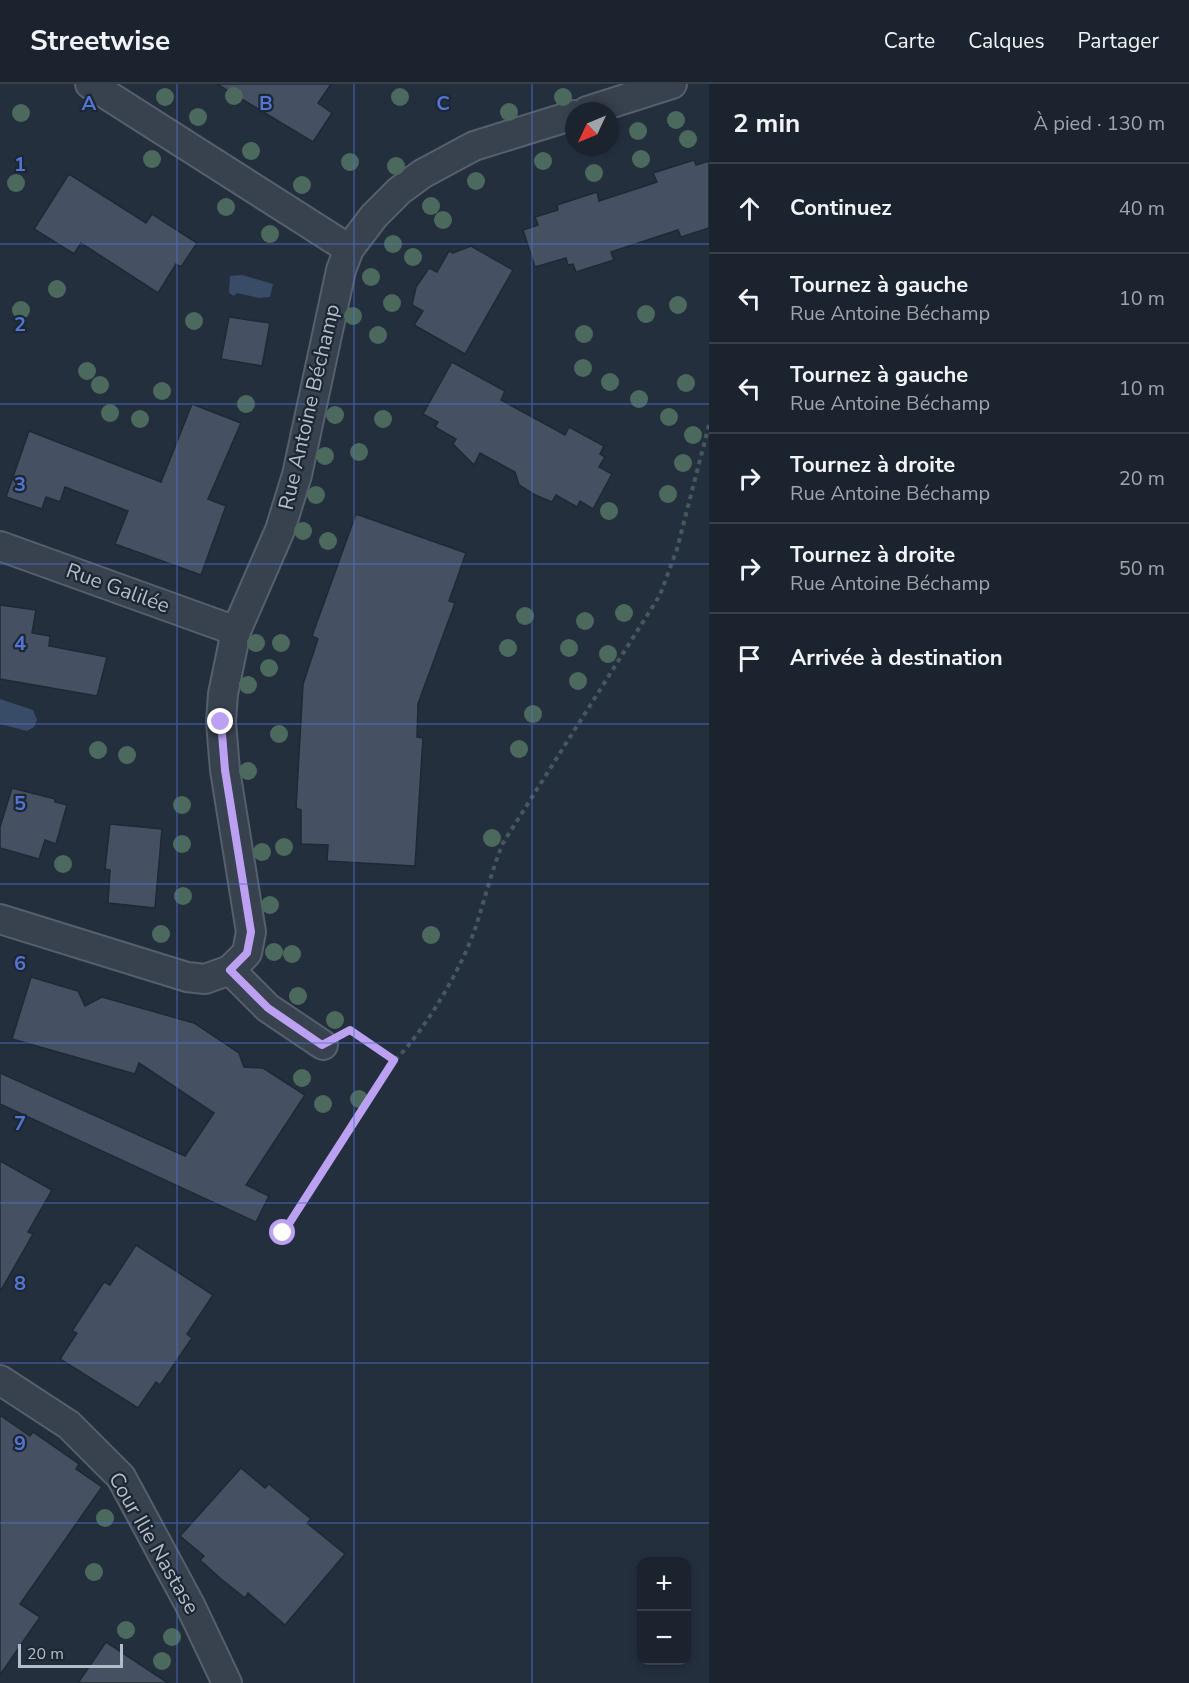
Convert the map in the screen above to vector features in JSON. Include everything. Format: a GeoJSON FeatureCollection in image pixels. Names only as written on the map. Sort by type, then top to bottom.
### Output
{"type":"FeatureCollection","features":[{"type":"Feature","properties":{"kind":"street"},"geometry":{"type":"LineString","coordinates":[[90,84],[349,249]]}},
{"type":"Feature","properties":{"kind":"street"},"geometry":{"type":"LineString","coordinates":[[615,102],[672,84]]}},
{"type":"Feature","properties":{"kind":"street","name":"Rue Antoine Béchamp"},"geometry":{"type":"LineString","coordinates":[[230,970],[247,953],[251,932],[225,770],[221,722],[223,694],[236,630],[280,530],[297,475],[334,294],[349,249],[374,216],[399,191],[445,160],[474,147],[565,118]]}},
{"type":"Feature","properties":{"kind":"street","name":"Rue Galilée"},"geometry":{"type":"LineString","coordinates":[[0,546],[236,630]]}},
{"type":"Feature","properties":{"kind":"street"},"geometry":{"type":"LineString","coordinates":[[0,919],[187,976],[205,979],[230,970],[268,1008],[322,1045]]}},
{"type":"Feature","properties":{"kind":"street","name":"Cour Ilie Nastase"},"geometry":{"type":"LineString","coordinates":[[0,1380],[69,1425],[121,1477],[190,1605],[227,1683]]}},
{"type":"Feature","properties":{"kind":"path"},"geometry":{"type":"LineString","coordinates":[[283,1233],[394,1060],[411,1044],[459,966],[476,928],[489,876],[504,843],[660,595],[677,549],[709,425]]}},
{"type":"Feature","properties":{"kind":"path"},"geometry":{"type":"LineString","coordinates":[[322,1045],[350,1030],[394,1060]]}},
{"type":"Feature","properties":{"kind":"water"},"geometry":{"type":"Polygon","coordinates":[[[242,275],[273,284],[270,297],[259,298],[237,293],[234,296],[229,293],[230,276],[242,275]]]}},
{"type":"Feature","properties":{"kind":"water"},"geometry":{"type":"Polygon","coordinates":[[[0,699],[33,710],[37,720],[34,727],[27,731],[0,724],[0,699]]]}},
{"type":"Feature","properties":{"kind":"building"},"geometry":{"type":"Polygon","coordinates":[[[217,84],[331,84],[318,103],[332,113],[313,142],[217,84]]]}},
{"type":"Feature","properties":{"kind":"building"},"geometry":{"type":"Polygon","coordinates":[[[694,160],[696,165],[709,161],[709,228],[681,237],[678,230],[611,252],[614,260],[576,272],[573,264],[568,265],[566,258],[535,267],[523,230],[538,225],[535,217],[558,210],[557,205],[597,192],[599,201],[657,182],[653,173],[694,160]]]}},
{"type":"Feature","properties":{"kind":"building"},"geometry":{"type":"Polygon","coordinates":[[[69,174],[146,223],[152,214],[197,243],[181,267],[176,264],[158,293],[81,243],[74,254],[34,229],[69,174]]]}},
{"type":"Feature","properties":{"kind":"building"},"geometry":{"type":"Polygon","coordinates":[[[471,246],[513,270],[465,354],[414,325],[423,311],[412,305],[416,287],[429,268],[437,272],[449,251],[453,253],[471,246]]]}},
{"type":"Feature","properties":{"kind":"building"},"geometry":{"type":"Polygon","coordinates":[[[229,317],[270,323],[262,366],[221,359],[229,317]]]}},
{"type":"Feature","properties":{"kind":"building"},"geometry":{"type":"Polygon","coordinates":[[[452,362],[505,391],[501,400],[565,435],[569,427],[604,446],[600,454],[605,457],[599,467],[612,474],[593,509],[580,501],[577,507],[556,495],[552,502],[535,495],[519,485],[515,472],[480,453],[474,465],[453,444],[456,439],[435,427],[438,422],[423,414],[452,362]]]}},
{"type":"Feature","properties":{"kind":"building"},"geometry":{"type":"Polygon","coordinates":[[[192,404],[241,423],[208,499],[226,506],[201,575],[115,544],[128,511],[65,487],[60,502],[46,497],[42,509],[6,497],[29,431],[161,482],[192,404]]]}},
{"type":"Feature","properties":{"kind":"building"},"geometry":{"type":"Polygon","coordinates":[[[356,514],[466,553],[449,601],[455,603],[418,704],[417,737],[423,738],[415,866],[327,861],[328,845],[301,844],[301,810],[296,808],[303,684],[318,639],[312,636],[356,514]]]}},
{"type":"Feature","properties":{"kind":"building"},"geometry":{"type":"Polygon","coordinates":[[[0,605],[36,610],[32,633],[50,636],[49,646],[107,657],[97,696],[0,679],[0,605]]]}},
{"type":"Feature","properties":{"kind":"building"},"geometry":{"type":"Polygon","coordinates":[[[12,788],[55,799],[55,802],[67,805],[56,844],[45,840],[39,859],[0,848],[0,827],[12,788]]]}},
{"type":"Feature","properties":{"kind":"building"},"geometry":{"type":"Polygon","coordinates":[[[110,824],[162,829],[155,908],[108,903],[110,870],[105,869],[110,824]]]}},
{"type":"Feature","properties":{"kind":"building"},"geometry":{"type":"Polygon","coordinates":[[[31,977],[78,991],[85,1006],[102,997],[194,1023],[239,1053],[244,1067],[263,1068],[305,1095],[246,1185],[269,1196],[256,1222],[0,1104],[0,1073],[185,1156],[214,1113],[139,1063],[135,1074],[12,1039],[31,977]]]}},
{"type":"Feature","properties":{"kind":"building"},"geometry":{"type":"Polygon","coordinates":[[[0,1161],[52,1190],[28,1232],[33,1234],[0,1292],[0,1161]]]}},
{"type":"Feature","properties":{"kind":"building"},"geometry":{"type":"Polygon","coordinates":[[[136,1245],[213,1295],[187,1334],[192,1338],[160,1385],[156,1382],[138,1408],[60,1359],[77,1333],[72,1331],[104,1282],[110,1285],[136,1245]]]}},
{"type":"Feature","properties":{"kind":"building"},"geometry":{"type":"Polygon","coordinates":[[[0,1415],[30,1436],[33,1432],[79,1464],[76,1469],[102,1487],[20,1604],[40,1617],[0,1675],[0,1415]]]}},
{"type":"Feature","properties":{"kind":"building"},"geometry":{"type":"Polygon","coordinates":[[[241,1468],[265,1488],[269,1484],[311,1519],[307,1523],[345,1554],[285,1625],[248,1593],[245,1598],[221,1579],[200,1560],[204,1556],[180,1536],[241,1468]]]}},
{"type":"Feature","properties":{"kind":"building"},"geometry":{"type":"Polygon","coordinates":[[[106,1642],[168,1683],[78,1683],[106,1642]]]}},
{"type":"Feature","properties":{"kind":"route"},"geometry":{"type":"LineString","coordinates":[[221,722],[225,770],[251,932],[247,953],[230,970],[268,1008],[322,1045],[350,1030],[394,1060],[283,1233]]}}]}
